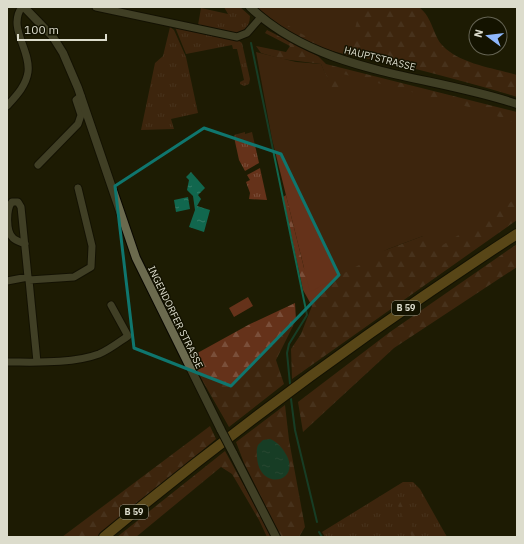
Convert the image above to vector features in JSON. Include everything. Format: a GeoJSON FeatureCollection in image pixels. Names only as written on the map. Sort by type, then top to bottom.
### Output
{"type":"FeatureCollection","features":[{"type":"Feature","properties":{"kind":"main road","name":"B 59"},"geometry":{"type":"LineString","coordinates":[[104,537],[212,449],[281,396],[418,300],[517,234]]}},
{"type":"Feature","properties":{"kind":"street","name":"INGENDORFER STRASSE"},"geometry":{"type":"LineString","coordinates":[[23,7],[57,43],[81,96],[136,258],[276,537]]}},
{"type":"Feature","properties":{"kind":"street"},"geometry":{"type":"LineString","coordinates":[[7,106],[20,92],[28,72],[25,50],[16,23],[18,15],[23,7]]}},
{"type":"Feature","properties":{"kind":"street"},"geometry":{"type":"LineString","coordinates":[[96,7],[237,37],[247,33],[261,17]]}},
{"type":"Feature","properties":{"kind":"street","name":"HAUPTSTRASSE"},"geometry":{"type":"LineString","coordinates":[[250,7],[261,17],[308,46],[328,55],[382,70],[465,89],[517,104]]}},
{"type":"Feature","properties":{"kind":"street","name":"INGENDORFER STRASSE"},"geometry":{"type":"LineString","coordinates":[[38,165],[78,124],[81,115],[76,100],[81,96]]}},
{"type":"Feature","properties":{"kind":"street"},"geometry":{"type":"LineString","coordinates":[[7,281],[74,277],[91,267],[92,246],[78,188]]}},
{"type":"Feature","properties":{"kind":"street"},"geometry":{"type":"LineString","coordinates":[[25,244],[12,238],[10,233],[8,212],[9,206],[12,202],[18,202],[21,207],[25,244],[28,279],[37,362]]}},
{"type":"Feature","properties":{"kind":"street"},"geometry":{"type":"LineString","coordinates":[[7,362],[37,362],[86,358],[100,353],[128,336],[111,305]]}},
{"type":"Feature","properties":{"kind":"highlighted area"},"geometry":{"type":"Polygon","coordinates":[[[204,128],[281,154],[339,275],[231,386],[134,348],[115,186],[204,128]]]}},
{"type":"Feature","properties":{"kind":"green space"},"geometry":{"type":"Polygon","coordinates":[[[224,7],[240,7],[250,16],[248,25],[244,30],[230,32],[198,25],[201,8],[228,14],[224,7]]]}},
{"type":"Feature","properties":{"kind":"green space"},"geometry":{"type":"Polygon","coordinates":[[[256,7],[419,7],[427,16],[440,42],[450,52],[468,61],[517,75],[517,97],[400,65],[328,50],[293,34],[280,26],[256,7]]]}},
{"type":"Feature","properties":{"kind":"green space"},"geometry":{"type":"Polygon","coordinates":[[[263,7],[360,7],[349,56],[304,35],[263,7]]]}},
{"type":"Feature","properties":{"kind":"green space"},"geometry":{"type":"Polygon","coordinates":[[[170,27],[174,30],[186,57],[198,113],[171,119],[174,129],[141,130],[155,63],[163,56],[170,27]]]}},
{"type":"Feature","properties":{"kind":"green space"},"geometry":{"type":"Polygon","coordinates":[[[175,27],[239,41],[242,43],[250,79],[249,84],[244,86],[240,84],[240,82],[244,80],[237,49],[233,49],[232,45],[186,54],[175,27]]]}},
{"type":"Feature","properties":{"kind":"green space"},"geometry":{"type":"Polygon","coordinates":[[[267,30],[318,56],[326,64],[517,112],[517,128],[332,90],[321,64],[282,59],[261,53],[256,46],[286,52],[290,46],[265,33],[267,30]]]}},
{"type":"Feature","properties":{"kind":"green space"},"geometry":{"type":"Polygon","coordinates":[[[256,52],[296,62],[321,64],[333,90],[339,90],[343,74],[484,111],[517,124],[517,198],[438,248],[429,249],[423,236],[388,249],[310,292],[272,139],[256,52]]]}},
{"type":"Feature","properties":{"kind":"green space"},"geometry":{"type":"Polygon","coordinates":[[[245,132],[245,134],[252,132],[259,163],[245,171],[239,160],[234,135],[245,132]]]}},
{"type":"Feature","properties":{"kind":"green space"},"geometry":{"type":"Polygon","coordinates":[[[260,168],[267,200],[249,199],[250,193],[246,182],[250,180],[247,175],[260,168]]]}},
{"type":"Feature","properties":{"kind":"green space"},"geometry":{"type":"Polygon","coordinates":[[[517,185],[517,220],[292,379],[291,349],[301,334],[312,306],[303,290],[283,197],[286,195],[304,268],[319,275],[423,236],[517,185]]]}},
{"type":"Feature","properties":{"kind":"green space"},"geometry":{"type":"Polygon","coordinates":[[[517,244],[517,267],[394,348],[303,432],[298,402],[390,332],[517,244]]]}},
{"type":"Feature","properties":{"kind":"green space"},"geometry":{"type":"Polygon","coordinates":[[[248,297],[253,306],[234,317],[229,308],[248,297]]]}},
{"type":"Feature","properties":{"kind":"green space"},"geometry":{"type":"Polygon","coordinates":[[[295,303],[296,320],[276,360],[284,384],[229,427],[194,366],[192,356],[250,324],[295,303]]]}},
{"type":"Feature","properties":{"kind":"green space"},"geometry":{"type":"Polygon","coordinates":[[[285,405],[289,440],[305,527],[299,537],[281,537],[244,463],[236,442],[285,405]]]}},
{"type":"Feature","properties":{"kind":"green space"},"geometry":{"type":"Polygon","coordinates":[[[210,426],[216,439],[98,537],[62,537],[210,426]]]}},
{"type":"Feature","properties":{"kind":"green space"},"geometry":{"type":"Polygon","coordinates":[[[225,451],[272,537],[267,537],[259,520],[232,474],[221,467],[136,537],[117,537],[225,451]]]}},
{"type":"Feature","properties":{"kind":"green space"},"geometry":{"type":"Polygon","coordinates":[[[403,482],[413,482],[420,489],[447,537],[325,537],[322,532],[403,482]]]}},
{"type":"Feature","properties":{"kind":"green space"},"geometry":{"type":"Polygon","coordinates":[[[394,489],[417,537],[412,537],[392,492],[394,489]]]}},
{"type":"Feature","properties":{"kind":"water"},"geometry":{"type":"Polygon","coordinates":[[[191,172],[205,188],[198,195],[201,199],[197,206],[210,210],[204,232],[189,227],[195,210],[193,196],[187,190],[189,180],[186,177],[191,172]]]}},
{"type":"Feature","properties":{"kind":"water"},"geometry":{"type":"Polygon","coordinates":[[[188,197],[190,209],[176,212],[174,200],[188,197]]]}},
{"type":"Feature","properties":{"kind":"water"},"geometry":{"type":"Polygon","coordinates":[[[270,439],[282,448],[290,465],[288,472],[284,477],[278,479],[271,479],[264,475],[259,468],[257,457],[258,445],[263,440],[270,439]]]}},
{"type":"Feature","properties":{"kind":"waterway"},"geometry":{"type":"LineString","coordinates":[[251,43],[307,315],[289,344],[287,353],[290,384]]}},
{"type":"Feature","properties":{"kind":"waterway"},"geometry":{"type":"LineString","coordinates":[[291,399],[295,430],[317,522]]}},
{"type":"Feature","properties":{"kind":"waterway"},"geometry":{"type":"LineString","coordinates":[[319,532],[322,537]]}}]}
